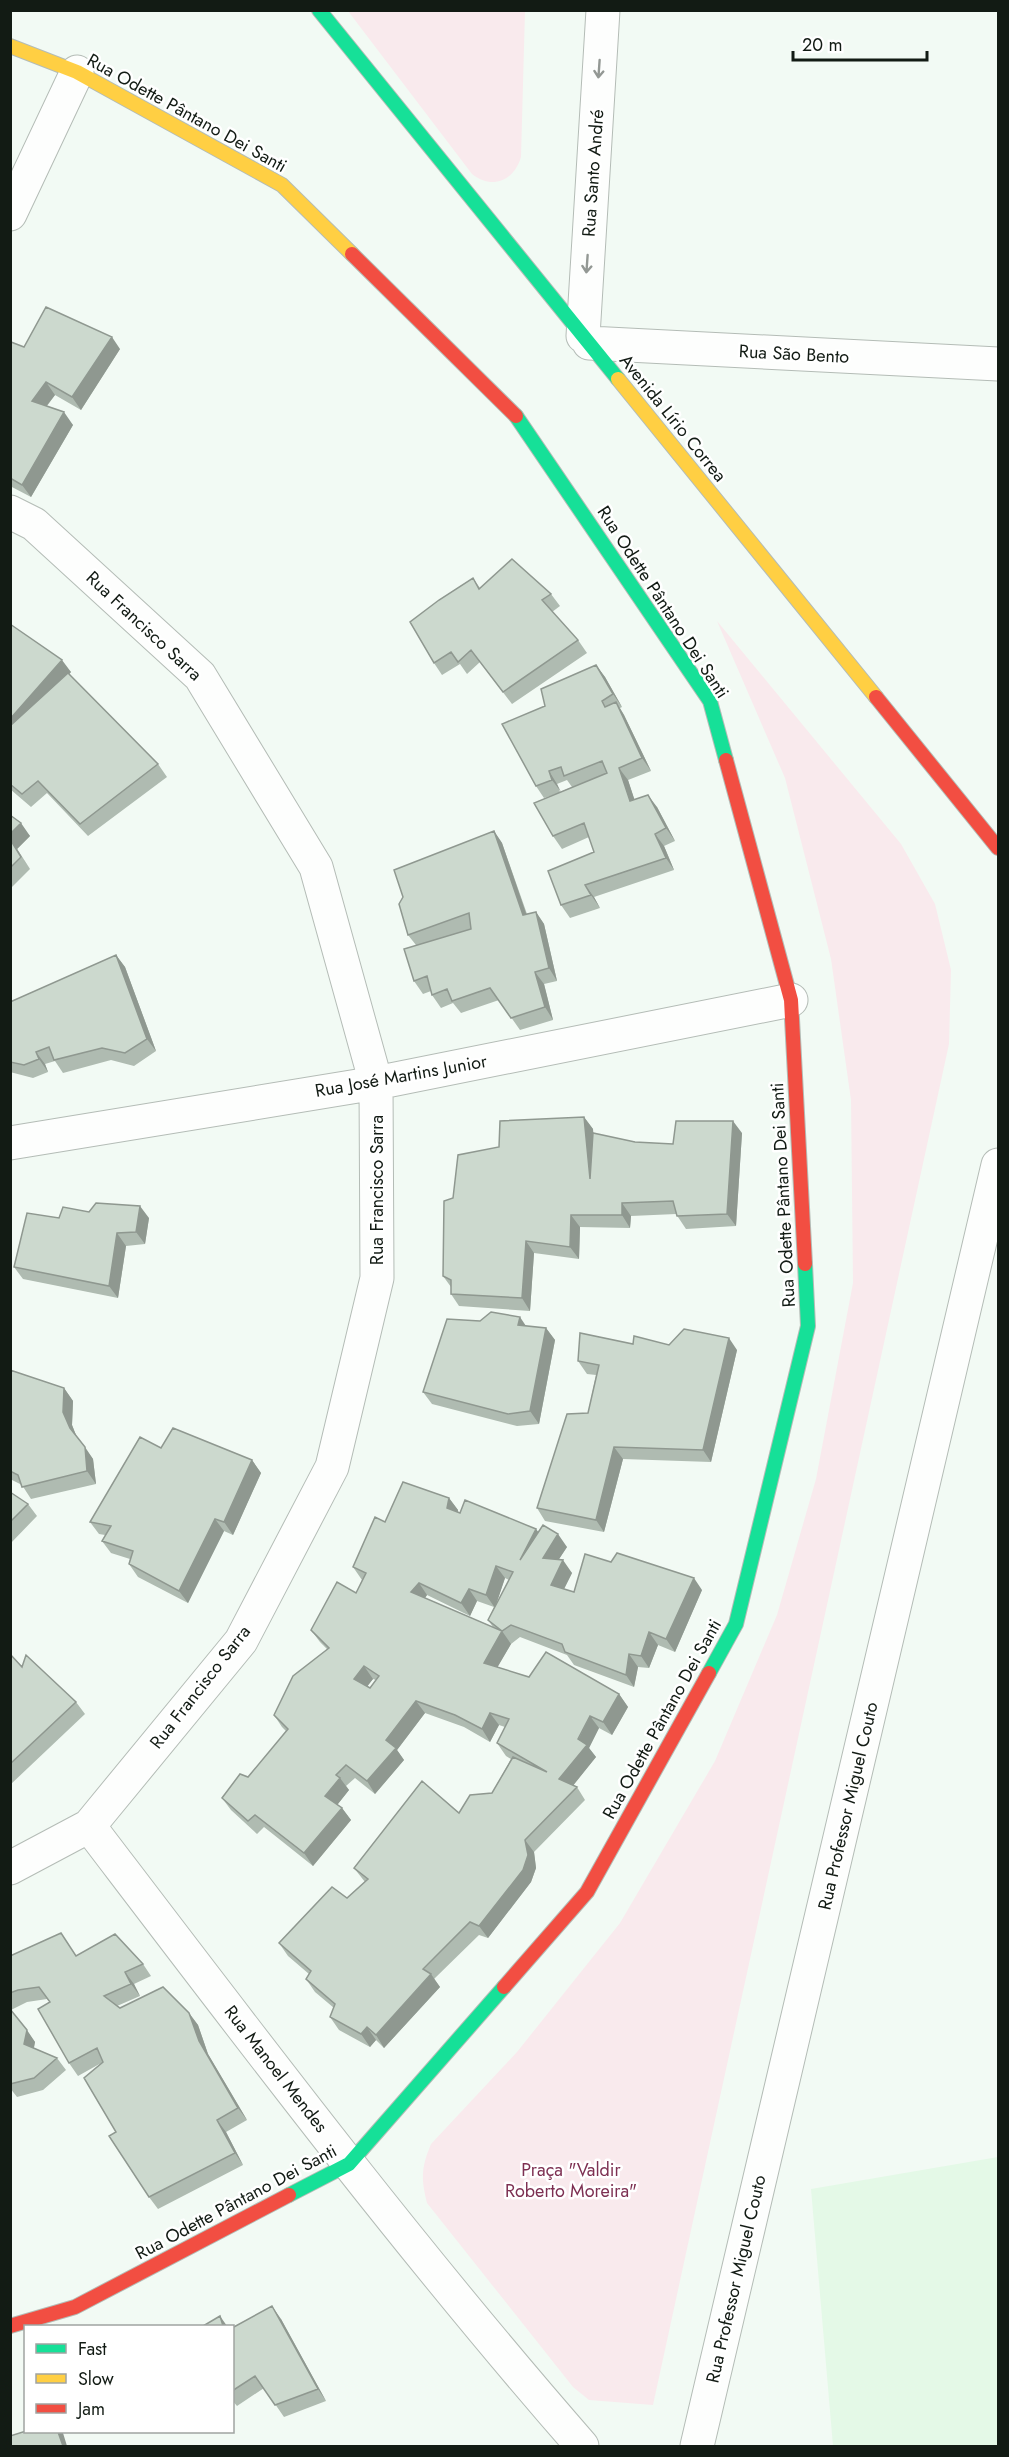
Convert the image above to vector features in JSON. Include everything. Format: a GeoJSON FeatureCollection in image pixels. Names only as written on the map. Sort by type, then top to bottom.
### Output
{"type":"FeatureCollection","features":[{"type":"Feature","properties":{"kind":"street","name":"Avenida Lírio Correa"},"geometry":{"type":"LineString","coordinates":[[319,10],[999,848]]}},
{"type":"Feature","properties":{"kind":"street","name":"Rua Santo André"},"geometry":{"type":"LineString","coordinates":[[586,340],[603,10]]}},
{"type":"Feature","properties":{"kind":"street","name":"Rua Odette Pântano Dei Santi"},"geometry":{"type":"LineString","coordinates":[[10,46],[77,72],[282,185],[522,422],[710,701],[791,1000],[808,1326],[736,1624],[587,1892],[349,2164],[75,2307],[10,2326]]}},
{"type":"Feature","properties":{"kind":"street"},"geometry":{"type":"LineString","coordinates":[[10,214],[77,72]]}},
{"type":"Feature","properties":{"kind":"street","name":"Rua São Bento"},"geometry":{"type":"LineString","coordinates":[[586,340],[999,364]]}},
{"type":"Feature","properties":{"kind":"street","name":"Rua Francisco Sarra"},"geometry":{"type":"LineString","coordinates":[[10,512],[34,524],[200,676],[316,867],[376,1083],[377,1278],[332,1467],[241,1641],[89,1826],[10,1868]]}},
{"type":"Feature","properties":{"kind":"street","name":"Rua José Martins Junior"},"geometry":{"type":"LineString","coordinates":[[10,1143],[376,1083],[791,1000]]}},
{"type":"Feature","properties":{"kind":"street","name":"Rua Professor Miguel Couto"},"geometry":{"type":"LineString","coordinates":[[697,2446],[999,1165]]}},
{"type":"Feature","properties":{"kind":"street","name":"Rua Manoel Mendes"},"geometry":{"type":"LineString","coordinates":[[89,1826],[349,2164],[486,2336],[582,2446]]}},
{"type":"Feature","properties":{"kind":"shaded area"},"geometry":{"type":"Polygon","coordinates":[[[998,2157],[998,2446],[833,2446],[811,2189],[998,2157]]]}},
{"type":"Feature","properties":{"kind":"green space"},"geometry":{"type":"Polygon","coordinates":[[[348,11],[525,11],[521,157],[518,165],[508,177],[494,182],[480,179],[472,174],[348,11]]]}},
{"type":"Feature","properties":{"kind":"green space","name":"Praça \"Valdir Roberto Moreira\""},"geometry":{"type":"Polygon","coordinates":[[[717,621],[901,844],[935,904],[951,970],[949,1044],[653,2405],[589,2400],[573,2387],[427,2203],[423,2174],[431,2144],[517,2052],[620,1923],[715,1761],[777,1615],[816,1479],[853,1283],[851,1100],[831,959],[785,778],[717,621]]]}},
{"type":"Feature","properties":{"kind":"building"},"geometry":{"type":"Polygon","coordinates":[[[46,307],[112,337],[72,397],[46,382],[32,401],[64,412],[22,485],[10,478],[10,344],[11,342],[24,347],[46,307]]]}},
{"type":"Feature","properties":{"kind":"building"},"geometry":{"type":"Polygon","coordinates":[[[512,559],[551,594],[542,600],[578,640],[503,692],[471,650],[458,662],[451,652],[434,663],[410,622],[473,578],[479,589],[512,559]]]}},
{"type":"Feature","properties":{"kind":"building"},"geometry":{"type":"Polygon","coordinates":[[[10,624],[62,660],[10,719],[10,624]]]}},
{"type":"Feature","properties":{"kind":"building"},"geometry":{"type":"Polygon","coordinates":[[[596,665],[613,694],[602,701],[605,707],[616,702],[642,758],[619,768],[630,801],[648,795],[666,828],[655,834],[666,858],[585,885],[591,895],[561,905],[548,871],[594,852],[584,823],[553,836],[534,803],[607,773],[602,761],[564,776],[561,767],[549,771],[552,780],[536,786],[502,724],[545,706],[541,689],[596,665]]]}},
{"type":"Feature","properties":{"kind":"building"},"geometry":{"type":"Polygon","coordinates":[[[68,673],[158,764],[80,824],[38,781],[22,794],[10,784],[10,726],[68,673]]]}},
{"type":"Feature","properties":{"kind":"building"},"geometry":{"type":"Polygon","coordinates":[[[10,815],[21,823],[10,834],[10,815]]]}},
{"type":"Feature","properties":{"kind":"building"},"geometry":{"type":"Polygon","coordinates":[[[494,831],[523,915],[536,912],[549,968],[535,972],[545,1007],[511,1018],[490,988],[452,1001],[447,989],[432,995],[427,976],[414,981],[404,949],[471,929],[469,913],[408,935],[399,904],[403,897],[394,870],[494,831]]]}},
{"type":"Feature","properties":{"kind":"building"},"geometry":{"type":"Polygon","coordinates":[[[10,839],[21,857],[10,868],[10,839]]]}},
{"type":"Feature","properties":{"kind":"building"},"geometry":{"type":"Polygon","coordinates":[[[116,955],[147,1039],[125,1053],[102,1048],[54,1060],[49,1047],[36,1052],[39,1059],[24,1065],[10,1062],[10,1002],[116,955]]]}},
{"type":"Feature","properties":{"kind":"building"},"geometry":{"type":"Polygon","coordinates":[[[584,1117],[590,1179],[593,1133],[635,1142],[673,1144],[676,1121],[733,1121],[727,1214],[677,1216],[673,1201],[622,1203],[622,1215],[571,1215],[570,1247],[526,1241],[522,1298],[451,1294],[451,1280],[443,1276],[444,1201],[453,1198],[458,1155],[499,1147],[500,1121],[584,1117]]]}},
{"type":"Feature","properties":{"kind":"building"},"geometry":{"type":"Polygon","coordinates":[[[96,1203],[140,1206],[136,1232],[117,1233],[109,1286],[14,1267],[27,1213],[59,1218],[63,1207],[89,1212],[96,1203]]]}},
{"type":"Feature","properties":{"kind":"building"},"geometry":{"type":"Polygon","coordinates":[[[491,1312],[520,1317],[518,1325],[546,1328],[530,1411],[508,1414],[423,1392],[447,1319],[480,1321],[491,1312]]]}},
{"type":"Feature","properties":{"kind":"building"},"geometry":{"type":"Polygon","coordinates":[[[684,1329],[729,1338],[703,1450],[614,1447],[596,1520],[537,1508],[567,1414],[588,1413],[599,1365],[578,1361],[580,1333],[633,1344],[634,1336],[669,1345],[684,1329]]]}},
{"type":"Feature","properties":{"kind":"building"},"geometry":{"type":"Polygon","coordinates":[[[10,1370],[64,1388],[63,1412],[70,1428],[85,1447],[87,1471],[22,1487],[18,1475],[10,1471],[10,1370]]]}},
{"type":"Feature","properties":{"kind":"building"},"geometry":{"type":"Polygon","coordinates":[[[173,1428],[252,1460],[224,1522],[215,1519],[179,1591],[129,1564],[133,1551],[102,1541],[111,1526],[90,1522],[140,1437],[161,1448],[173,1428]]]}},
{"type":"Feature","properties":{"kind":"building"},"geometry":{"type":"Polygon","coordinates":[[[403,1482],[449,1498],[447,1508],[460,1513],[465,1500],[536,1529],[520,1560],[543,1525],[558,1534],[543,1558],[563,1560],[551,1585],[574,1592],[585,1554],[611,1562],[617,1553],[694,1578],[666,1639],[649,1632],[641,1656],[629,1654],[626,1675],[565,1652],[562,1644],[511,1625],[502,1631],[484,1663],[529,1677],[546,1652],[619,1694],[603,1722],[590,1716],[578,1739],[587,1745],[559,1779],[577,1787],[525,1840],[528,1855],[523,1870],[479,1926],[470,1922],[423,1969],[431,1974],[376,2035],[367,2027],[361,2034],[330,2017],[335,2004],[306,1979],[311,1971],[279,1943],[332,1887],[347,1898],[368,1879],[354,1868],[422,1781],[459,1813],[470,1795],[492,1793],[513,1757],[547,1772],[497,1743],[509,1719],[490,1713],[482,1729],[455,1715],[416,1701],[386,1740],[396,1748],[367,1781],[346,1765],[336,1775],[340,1778],[325,1796],[342,1808],[304,1853],[255,1815],[248,1821],[222,1798],[240,1774],[248,1777],[288,1729],[274,1715],[293,1676],[329,1648],[311,1630],[337,1582],[356,1593],[366,1573],[353,1567],[375,1517],[385,1522],[403,1482]],[[496,1566],[486,1595],[469,1589],[461,1603],[419,1583],[411,1592],[502,1631],[488,1620],[513,1572],[496,1566]],[[364,1666],[354,1679],[370,1688],[379,1676],[364,1666]]]}},
{"type":"Feature","properties":{"kind":"building"},"geometry":{"type":"Polygon","coordinates":[[[10,1492],[28,1504],[10,1522],[10,1492]]]}},
{"type":"Feature","properties":{"kind":"building"},"geometry":{"type":"Polygon","coordinates":[[[10,1654],[22,1667],[26,1655],[76,1702],[10,1764],[10,1654]]]}},
{"type":"Feature","properties":{"kind":"building"},"geometry":{"type":"Polygon","coordinates":[[[61,1933],[76,1956],[115,1934],[143,1964],[125,1972],[131,1984],[104,1996],[120,2008],[163,1987],[189,2013],[199,2041],[238,2108],[217,2120],[235,2153],[149,2197],[109,2136],[116,2132],[84,2078],[103,2062],[97,2048],[69,2063],[38,2009],[50,2002],[39,1987],[10,1993],[10,1956],[61,1933]]]}},
{"type":"Feature","properties":{"kind":"building"},"geometry":{"type":"Polygon","coordinates":[[[10,2009],[27,2030],[24,2044],[57,2058],[34,2078],[10,2084],[10,2009]]]}},
{"type":"Feature","properties":{"kind":"building"},"geometry":{"type":"Polygon","coordinates":[[[272,2306],[318,2389],[275,2405],[255,2376],[234,2390],[234,2327],[272,2306]]]}},
{"type":"Feature","properties":{"kind":"building"},"geometry":{"type":"Polygon","coordinates":[[[220,2316],[223,2325],[205,2325],[220,2316]]]}},
{"type":"Feature","properties":{"kind":"building"},"geometry":{"type":"Polygon","coordinates":[[[24,2432],[58,2433],[63,2446],[10,2446],[10,2436],[24,2432]]]}},
{"type":"Feature","properties":{"kind":"traffic: fast"},"geometry":{"type":"LineString","coordinates":[[319,10],[618,379]]}},
{"type":"Feature","properties":{"kind":"traffic: fast"},"geometry":{"type":"LineString","coordinates":[[516,416],[710,701],[726,760]]}},
{"type":"Feature","properties":{"kind":"traffic: fast"},"geometry":{"type":"LineString","coordinates":[[709,1673],[736,1624],[808,1326],[805,1264]]}},
{"type":"Feature","properties":{"kind":"traffic: fast"},"geometry":{"type":"LineString","coordinates":[[289,2195],[349,2164],[504,1987]]}},
{"type":"Feature","properties":{"kind":"traffic: slow"},"geometry":{"type":"LineString","coordinates":[[10,46],[77,72],[282,185],[352,254]]}},
{"type":"Feature","properties":{"kind":"traffic: slow"},"geometry":{"type":"LineString","coordinates":[[618,379],[876,697]]}},
{"type":"Feature","properties":{"kind":"traffic: jam"},"geometry":{"type":"LineString","coordinates":[[352,254],[516,416]]}},
{"type":"Feature","properties":{"kind":"traffic: jam"},"geometry":{"type":"LineString","coordinates":[[876,697],[998,848]]}},
{"type":"Feature","properties":{"kind":"traffic: jam"},"geometry":{"type":"LineString","coordinates":[[726,760],[791,1000],[805,1264]]}},
{"type":"Feature","properties":{"kind":"traffic: jam"},"geometry":{"type":"LineString","coordinates":[[504,1987],[587,1892],[709,1673]]}},
{"type":"Feature","properties":{"kind":"traffic: jam"},"geometry":{"type":"LineString","coordinates":[[10,2326],[75,2307],[289,2195]]}}]}
